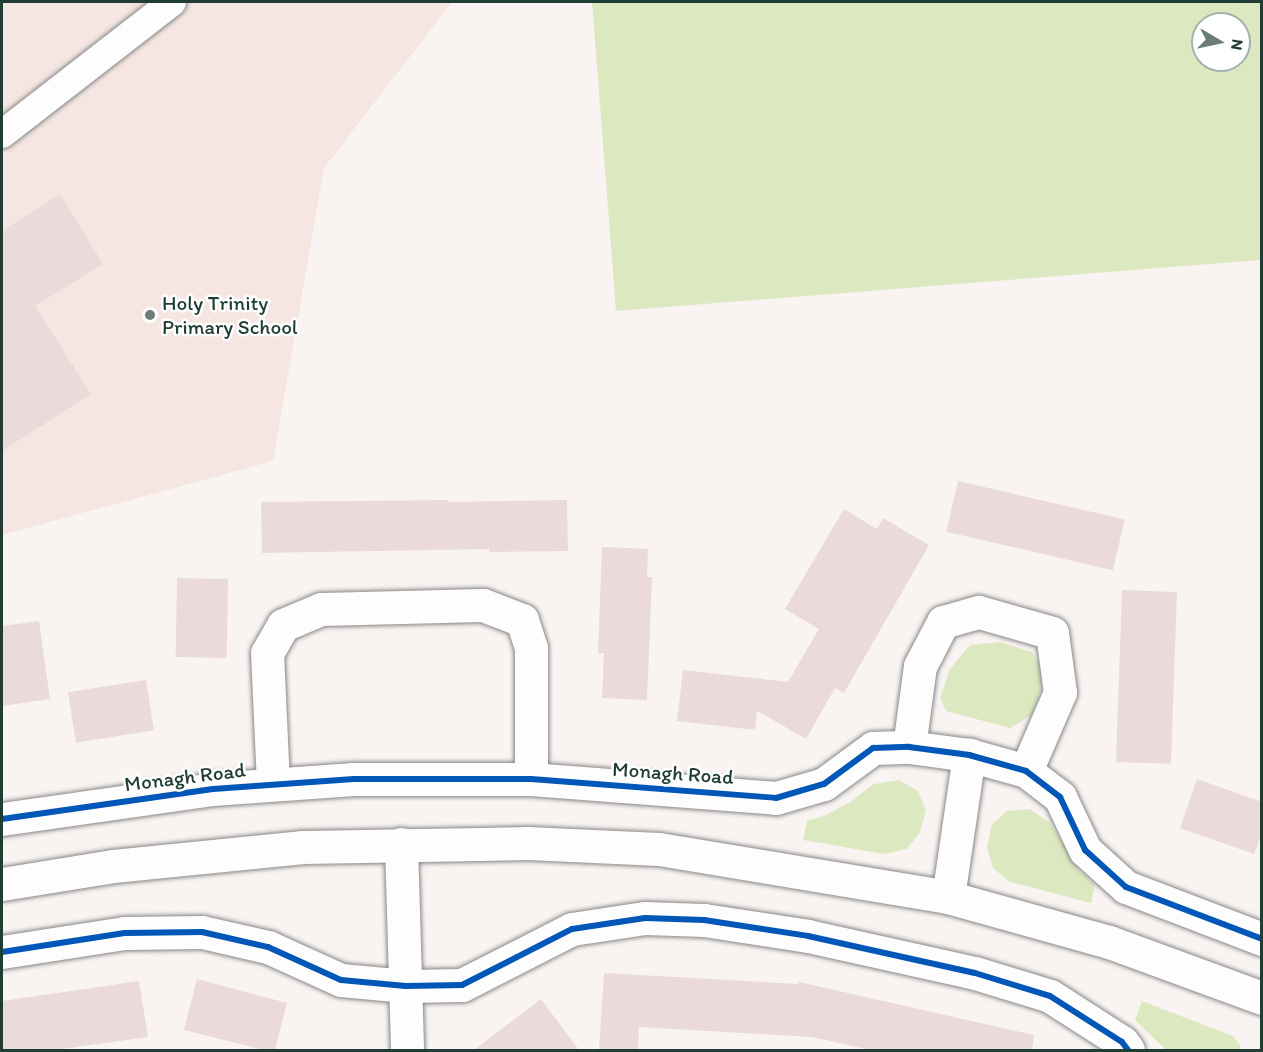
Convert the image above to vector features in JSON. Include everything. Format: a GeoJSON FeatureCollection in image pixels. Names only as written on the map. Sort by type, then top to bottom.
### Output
{"type":"FeatureCollection","features":[{"type":"Feature","properties":{"kind":"street","name":"Monagh Road"},"geometry":{"type":"LineString","coordinates":[[273,784],[267,653],[283,625],[321,609],[483,605],[522,620],[531,648],[531,779]]}},
{"type":"Feature","properties":{"kind":"street"},"geometry":{"type":"LineString","coordinates":[[909,747],[920,666],[943,622],[979,612],[1052,633],[1060,692],[1026,771]]}},
{"type":"Feature","properties":{"kind":"street","name":"Monagh Road"},"geometry":{"type":"LineString","coordinates":[[2,819],[213,789],[354,779],[531,779],[776,798],[824,784],[873,748],[909,747],[969,755],[1026,771],[1060,797],[1085,850],[1126,887],[1262,939]]}},
{"type":"Feature","properties":{"kind":"street"},"geometry":{"type":"LineString","coordinates":[[948,897],[969,755]]}},
{"type":"Feature","properties":{"kind":"street"},"geometry":{"type":"LineString","coordinates":[[2,884],[125,865],[303,847],[528,843],[659,849],[948,897],[1109,942],[1262,998]]}},
{"type":"Feature","properties":{"kind":"street"},"geometry":{"type":"LineString","coordinates":[[401,844],[407,1050]]}},
{"type":"Feature","properties":{"kind":"street"},"geometry":{"type":"LineString","coordinates":[[2,952],[124,933],[202,932],[268,947],[341,980],[406,986],[462,985],[572,929],[645,918],[704,920],[808,936],[975,974],[1050,996],[1123,1048]]}},
{"type":"Feature","properties":{"kind":"lane"},"geometry":{"type":"LineString","coordinates":[[2,134],[172,2]]}},
{"type":"Feature","properties":{"kind":"shaded area","name":"Holy Trinity Primary School"},"geometry":{"type":"Polygon","coordinates":[[[2,2],[452,2],[324,168],[273,461],[2,535],[2,2]]]}},
{"type":"Feature","properties":{"kind":"green space"},"geometry":{"type":"Polygon","coordinates":[[[592,2],[1261,2],[1261,260],[616,311],[592,2]]]}},
{"type":"Feature","properties":{"kind":"green space"},"geometry":{"type":"Polygon","coordinates":[[[999,642],[1032,652],[1042,669],[1041,689],[1032,715],[1010,728],[946,711],[940,698],[950,669],[970,645],[999,642]]]}},
{"type":"Feature","properties":{"kind":"green space"},"geometry":{"type":"Polygon","coordinates":[[[899,780],[918,791],[926,810],[920,832],[907,849],[885,854],[803,840],[807,821],[826,815],[850,802],[874,784],[899,780]]]}},
{"type":"Feature","properties":{"kind":"green space"},"geometry":{"type":"Polygon","coordinates":[[[1030,809],[1050,823],[1080,871],[1095,885],[1091,903],[1010,882],[993,868],[987,847],[992,824],[1007,811],[1030,809]]]}},
{"type":"Feature","properties":{"kind":"green space"},"geometry":{"type":"Polygon","coordinates":[[[1142,1001],[1233,1036],[1240,1045],[1240,1050],[1166,1050],[1135,1020],[1142,1001]]]}},
{"type":"Feature","properties":{"kind":"building"},"geometry":{"type":"Polygon","coordinates":[[[60,194],[103,264],[35,306],[91,394],[2,451],[2,231],[60,194]]]}},
{"type":"Feature","properties":{"kind":"building"},"geometry":{"type":"Polygon","coordinates":[[[958,481],[1125,519],[1113,570],[946,532],[958,481]]]}},
{"type":"Feature","properties":{"kind":"building"},"geometry":{"type":"Polygon","coordinates":[[[448,500],[448,502],[567,500],[568,551],[489,552],[489,549],[262,553],[261,502],[448,500]]]}},
{"type":"Feature","properties":{"kind":"building"},"geometry":{"type":"Polygon","coordinates":[[[844,509],[877,529],[883,518],[929,545],[844,693],[835,688],[806,739],[757,711],[755,730],[677,721],[683,670],[788,682],[819,629],[785,609],[844,509]]]}},
{"type":"Feature","properties":{"kind":"building"},"geometry":{"type":"Polygon","coordinates":[[[602,547],[648,549],[647,577],[652,577],[647,700],[602,698],[604,653],[598,653],[602,547]]]}},
{"type":"Feature","properties":{"kind":"building"},"geometry":{"type":"Polygon","coordinates":[[[177,578],[228,579],[227,658],[176,657],[177,578]]]}},
{"type":"Feature","properties":{"kind":"building"},"geometry":{"type":"Polygon","coordinates":[[[1122,590],[1177,592],[1171,764],[1116,762],[1122,590]]]}},
{"type":"Feature","properties":{"kind":"building"},"geometry":{"type":"Polygon","coordinates":[[[39,621],[50,699],[2,706],[2,626],[39,621]]]}},
{"type":"Feature","properties":{"kind":"building"},"geometry":{"type":"Polygon","coordinates":[[[146,680],[154,730],[76,743],[68,692],[146,680]]]}},
{"type":"Feature","properties":{"kind":"building"},"geometry":{"type":"Polygon","coordinates":[[[1197,779],[1262,802],[1262,833],[1254,854],[1180,828],[1197,779]]]}},
{"type":"Feature","properties":{"kind":"building"},"geometry":{"type":"Polygon","coordinates":[[[604,973],[798,984],[799,982],[1034,1035],[1032,1050],[870,1050],[812,1037],[639,1027],[638,1050],[599,1050],[604,973]]]}},
{"type":"Feature","properties":{"kind":"building"},"geometry":{"type":"Polygon","coordinates":[[[197,979],[287,1003],[275,1050],[264,1050],[184,1030],[197,979]]]}},
{"type":"Feature","properties":{"kind":"building"},"geometry":{"type":"Polygon","coordinates":[[[139,981],[148,1037],[55,1050],[2,1050],[2,1001],[139,981]]]}},
{"type":"Feature","properties":{"kind":"building"},"geometry":{"type":"Polygon","coordinates":[[[541,999],[579,1050],[474,1050],[541,999]]]}},
{"type":"Feature","properties":{"kind":"cycle path"},"geometry":{"type":"LineString","coordinates":[[2,819],[213,789],[354,779],[531,779],[776,798],[824,784],[873,748],[909,747],[969,755],[1026,771],[1060,797],[1085,850],[1126,887],[1262,939]]}},
{"type":"Feature","properties":{"kind":"cycle path"},"geometry":{"type":"LineString","coordinates":[[2,952],[125,933],[202,932],[268,947],[341,980],[406,986],[462,985],[572,929],[645,918],[704,920],[808,936],[975,973],[1050,996],[1122,1042],[1128,1050]]}},
{"type":"Feature","properties":{"kind":"place","name":"Holy Trinity Primary School"},"geometry":{"type":"Point","coordinates":[150,315]}}]}
